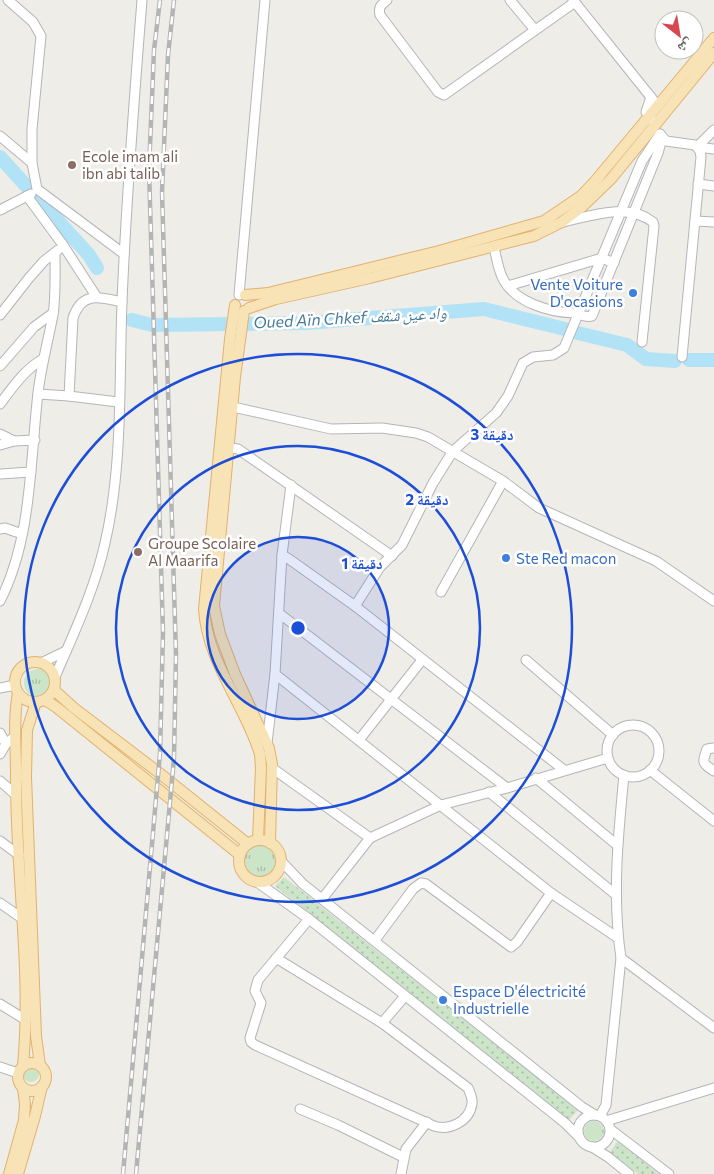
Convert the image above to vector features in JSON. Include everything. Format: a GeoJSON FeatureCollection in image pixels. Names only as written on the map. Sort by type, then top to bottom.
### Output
{"type":"FeatureCollection","features":[{"type":"Feature","properties":{"kind":"main road"},"geometry":{"type":"LineString","coordinates":[[241,307],[370,278],[534,236],[562,222],[597,193],[657,128],[661,110],[714,38]]}},
{"type":"Feature","properties":{"kind":"main road"},"geometry":{"type":"LineString","coordinates":[[661,110],[714,53]]}},
{"type":"Feature","properties":{"kind":"main road"},"geometry":{"type":"LineString","coordinates":[[241,307],[268,293],[439,251],[544,221],[580,196],[657,128]]}},
{"type":"Feature","properties":{"kind":"main road"},"geometry":{"type":"LineString","coordinates":[[241,307],[235,339],[206,594],[205,623],[215,655],[260,754],[258,840]]}},
{"type":"Feature","properties":{"kind":"main road"},"geometry":{"type":"LineString","coordinates":[[235,339],[230,448],[214,606],[220,634],[235,674],[268,743],[272,768],[270,843]]}},
{"type":"Feature","properties":{"kind":"main road"},"geometry":{"type":"LineString","coordinates":[[9,1174],[24,1120],[25,1104],[23,1088],[18,1080],[26,1020],[16,795],[16,676],[22,668],[30,663],[42,663],[48,667],[55,677],[54,690],[40,701],[27,730],[26,777],[36,1036],[40,1065],[46,1076],[18,1174]]}},
{"type":"Feature","properties":{"kind":"main road"},"geometry":{"type":"LineString","coordinates":[[16,689],[26,700],[40,701],[56,707],[240,855]]}},
{"type":"Feature","properties":{"kind":"main road"},"geometry":{"type":"LineString","coordinates":[[54,690],[74,708],[248,844]]}},
{"type":"Feature","properties":{"kind":"main road"},"geometry":{"type":"LineString","coordinates":[[258,840],[270,843],[277,849],[281,861],[280,868],[275,876],[266,882],[257,882],[247,878],[239,864],[240,855],[248,844],[258,840]]}},
{"type":"Feature","properties":{"kind":"main road"},"geometry":{"type":"LineString","coordinates":[[20,1070],[31,1063],[40,1065]]}},
{"type":"Feature","properties":{"kind":"main road"},"geometry":{"type":"LineString","coordinates":[[23,1088],[33,1091],[42,1086]]}},
{"type":"Feature","properties":{"kind":"street"},"geometry":{"type":"LineString","coordinates":[[8,0],[33,22],[41,36],[32,129],[32,192],[96,296]]}},
{"type":"Feature","properties":{"kind":"street"},"geometry":{"type":"LineString","coordinates":[[55,677],[93,582],[105,544],[114,487],[124,254],[142,0]]}},
{"type":"Feature","properties":{"kind":"street"},"geometry":{"type":"LineString","coordinates":[[241,307],[266,0]]}},
{"type":"Feature","properties":{"kind":"street"},"geometry":{"type":"LineString","coordinates":[[387,0],[380,6],[380,15],[441,94],[448,93],[574,1],[661,110],[634,213],[592,316],[545,310],[526,302],[508,286],[498,265],[494,246]]}},
{"type":"Feature","properties":{"kind":"street"},"geometry":{"type":"LineString","coordinates":[[510,0],[535,30]]}},
{"type":"Feature","properties":{"kind":"street"},"geometry":{"type":"LineString","coordinates":[[651,97],[646,112],[657,128],[672,142],[714,149]]}},
{"type":"Feature","properties":{"kind":"street"},"geometry":{"type":"LineString","coordinates":[[355,606],[380,567],[402,545],[433,483],[453,451],[502,406],[523,363],[532,357],[553,356],[564,348],[620,211],[657,128]]}},
{"type":"Feature","properties":{"kind":"street"},"geometry":{"type":"LineString","coordinates":[[698,147],[714,130]]}},
{"type":"Feature","properties":{"kind":"street"},"geometry":{"type":"LineString","coordinates":[[0,136],[32,163]]}},
{"type":"Feature","properties":{"kind":"street"},"geometry":{"type":"LineString","coordinates":[[682,357],[701,157],[698,147]]}},
{"type":"Feature","properties":{"kind":"street"},"geometry":{"type":"LineString","coordinates":[[698,184],[714,186]]}},
{"type":"Feature","properties":{"kind":"street"},"geometry":{"type":"LineString","coordinates":[[32,192],[124,254]]}},
{"type":"Feature","properties":{"kind":"street"},"geometry":{"type":"LineString","coordinates":[[0,210],[32,192]]}},
{"type":"Feature","properties":{"kind":"street"},"geometry":{"type":"LineString","coordinates":[[562,222],[620,211],[634,213],[649,220],[654,226],[642,342]]}},
{"type":"Feature","properties":{"kind":"street"},"geometry":{"type":"LineString","coordinates":[[695,221],[714,222]]}},
{"type":"Feature","properties":{"kind":"street"},"geometry":{"type":"LineString","coordinates":[[0,315],[29,278],[63,245]]}},
{"type":"Feature","properties":{"kind":"street"},"geometry":{"type":"LineString","coordinates":[[0,601],[12,576],[22,534],[35,440],[38,394],[53,312],[55,254]]}},
{"type":"Feature","properties":{"kind":"street"},"geometry":{"type":"LineString","coordinates":[[508,286],[602,258],[614,263]]}},
{"type":"Feature","properties":{"kind":"street"},"geometry":{"type":"LineString","coordinates":[[69,396],[73,318],[76,308],[84,300],[96,296],[122,302]]}},
{"type":"Feature","properties":{"kind":"street"},"geometry":{"type":"LineString","coordinates":[[0,366],[34,327],[53,312]]}},
{"type":"Feature","properties":{"kind":"street"},"geometry":{"type":"LineString","coordinates":[[0,404],[25,372],[44,359]]}},
{"type":"Feature","properties":{"kind":"street"},"geometry":{"type":"LineString","coordinates":[[38,394],[118,402]]}},
{"type":"Feature","properties":{"kind":"street"},"geometry":{"type":"LineString","coordinates":[[233,407],[331,429],[382,428],[416,433],[428,437],[503,481],[539,508],[656,561],[714,601]]}},
{"type":"Feature","properties":{"kind":"street"},"geometry":{"type":"LineString","coordinates":[[0,434],[14,441]]}},
{"type":"Feature","properties":{"kind":"street"},"geometry":{"type":"LineString","coordinates":[[0,445],[14,441],[35,440]]}},
{"type":"Feature","properties":{"kind":"street"},"geometry":{"type":"LineString","coordinates":[[230,448],[238,449],[392,556]]}},
{"type":"Feature","properties":{"kind":"street"},"geometry":{"type":"LineString","coordinates":[[0,474],[30,472]]}},
{"type":"Feature","properties":{"kind":"street"},"geometry":{"type":"LineString","coordinates":[[442,592],[503,481]]}},
{"type":"Feature","properties":{"kind":"street"},"geometry":{"type":"LineString","coordinates":[[268,743],[280,614],[282,556],[290,485]]}},
{"type":"Feature","properties":{"kind":"street"},"geometry":{"type":"LineString","coordinates":[[1,525],[22,534]]}},
{"type":"Feature","properties":{"kind":"street"},"geometry":{"type":"LineString","coordinates":[[282,556],[290,559],[355,606],[564,770]]}},
{"type":"Feature","properties":{"kind":"street"},"geometry":{"type":"LineString","coordinates":[[280,614],[507,788]]}},
{"type":"Feature","properties":{"kind":"street"},"geometry":{"type":"LineString","coordinates":[[42,663],[66,651]]}},
{"type":"Feature","properties":{"kind":"street"},"geometry":{"type":"LineString","coordinates":[[359,740],[422,660]]}},
{"type":"Feature","properties":{"kind":"street"},"geometry":{"type":"LineString","coordinates":[[526,660],[614,735]]}},
{"type":"Feature","properties":{"kind":"street"},"geometry":{"type":"LineString","coordinates":[[275,674],[551,893],[618,938]]}},
{"type":"Feature","properties":{"kind":"street"},"geometry":{"type":"LineString","coordinates":[[0,688],[16,689]]}},
{"type":"Feature","properties":{"kind":"street"},"geometry":{"type":"LineString","coordinates":[[633,726],[642,727],[652,734],[658,745],[656,763],[650,770],[636,777],[624,775],[614,769],[608,758],[608,746],[614,735],[621,729],[633,726]]}},
{"type":"Feature","properties":{"kind":"street"},"geometry":{"type":"LineString","coordinates":[[0,733],[6,744]]}},
{"type":"Feature","properties":{"kind":"street"},"geometry":{"type":"LineString","coordinates":[[0,754],[6,744],[16,736]]}},
{"type":"Feature","properties":{"kind":"street"},"geometry":{"type":"LineString","coordinates":[[714,748],[707,749],[703,760],[714,771]]}},
{"type":"Feature","properties":{"kind":"street"},"geometry":{"type":"LineString","coordinates":[[322,899],[370,838],[441,805],[507,788],[608,758]]}},
{"type":"Feature","properties":{"kind":"street"},"geometry":{"type":"LineString","coordinates":[[272,768],[370,838]]}},
{"type":"Feature","properties":{"kind":"street"},"geometry":{"type":"LineString","coordinates":[[650,770],[714,821]]}},
{"type":"Feature","properties":{"kind":"street"},"geometry":{"type":"LineString","coordinates":[[592,1147],[602,1146],[608,1139],[603,1120],[621,958],[615,894],[617,845],[624,775]]}},
{"type":"Feature","properties":{"kind":"street"},"geometry":{"type":"LineString","coordinates":[[536,778],[617,845]]}},
{"type":"Feature","properties":{"kind":"street"},"geometry":{"type":"LineString","coordinates":[[0,781],[16,795]]}},
{"type":"Feature","properties":{"kind":"street"},"geometry":{"type":"LineString","coordinates":[[489,792],[615,894]]}},
{"type":"Feature","properties":{"kind":"street"},"geometry":{"type":"LineString","coordinates":[[0,842],[19,855]]}},
{"type":"Feature","properties":{"kind":"street"},"geometry":{"type":"LineString","coordinates":[[281,861],[302,884],[375,940],[574,1101],[603,1120],[669,1174]]}},
{"type":"Feature","properties":{"kind":"street"},"geometry":{"type":"LineString","coordinates":[[257,882],[309,919],[565,1123],[583,1144],[592,1147],[629,1174]]}},
{"type":"Feature","properties":{"kind":"street"},"geometry":{"type":"LineString","coordinates":[[375,940],[413,889],[421,883],[426,884],[510,947],[517,942],[551,893]]}},
{"type":"Feature","properties":{"kind":"street"},"geometry":{"type":"LineString","coordinates":[[0,903],[23,919]]}},
{"type":"Feature","properties":{"kind":"street"},"geometry":{"type":"LineString","coordinates":[[276,958],[382,1023],[468,1088],[472,1097],[472,1104],[464,1118],[455,1125],[442,1128],[251,1042],[250,1038],[261,1003],[255,988],[258,980],[276,958],[309,919]]}},
{"type":"Feature","properties":{"kind":"street"},"geometry":{"type":"LineString","coordinates":[[621,958],[714,1028]]}},
{"type":"Feature","properties":{"kind":"street"},"geometry":{"type":"LineString","coordinates":[[382,1023],[405,996]]}},
{"type":"Feature","properties":{"kind":"street"},"geometry":{"type":"LineString","coordinates":[[0,1004],[26,1020]]}},
{"type":"Feature","properties":{"kind":"street"},"geometry":{"type":"LineString","coordinates":[[1,1070],[20,1070]]}},
{"type":"Feature","properties":{"kind":"street"},"geometry":{"type":"LineString","coordinates":[[578,1136],[578,1130],[582,1121],[590,1116],[603,1120],[714,1088]]}},
{"type":"Feature","properties":{"kind":"street"},"geometry":{"type":"LineString","coordinates":[[300,1110],[338,1125],[403,1157]]}},
{"type":"Feature","properties":{"kind":"street"},"geometry":{"type":"LineString","coordinates":[[401,1174],[406,1149],[427,1122]]}},
{"type":"Feature","properties":{"kind":"green space"},"geometry":{"type":"Polygon","coordinates":[[[38,669],[48,673],[52,683],[48,693],[38,697],[28,693],[24,683],[28,673],[38,669]]]}},
{"type":"Feature","properties":{"kind":"green space"},"geometry":{"type":"Polygon","coordinates":[[[259,845],[270,850],[275,861],[270,872],[259,877],[248,872],[243,861],[248,850],[259,845]]]}},
{"type":"Feature","properties":{"kind":"green space"},"geometry":{"type":"Polygon","coordinates":[[[284,877],[578,1110],[569,1120],[275,886],[284,877]]]}},
{"type":"Feature","properties":{"kind":"green space"},"geometry":{"type":"Polygon","coordinates":[[[28,1066],[34,1066],[39,1071],[37,1080],[28,1082],[23,1077],[23,1071],[28,1066]]]}},
{"type":"Feature","properties":{"kind":"green space"},"geometry":{"type":"Polygon","coordinates":[[[590,1121],[598,1121],[604,1127],[604,1135],[598,1141],[590,1141],[584,1135],[584,1127],[590,1121]]]}},
{"type":"Feature","properties":{"kind":"green space"},"geometry":{"type":"Polygon","coordinates":[[[617,1142],[659,1174],[638,1174],[610,1152],[617,1142]]]}},
{"type":"Feature","properties":{"kind":"waterway","name":"Oued Aïn Chkef واد عين شقف"},"geometry":{"type":"LineString","coordinates":[[0,157],[89,255],[97,268]]}},
{"type":"Feature","properties":{"kind":"waterway","name":"Oued Aïn Chkef واد عين شقف"},"geometry":{"type":"LineString","coordinates":[[132,320],[152,325],[307,323],[484,309],[565,329]]}},
{"type":"Feature","properties":{"kind":"waterway","name":"Oued Aïn Chkef واد عين شقف"},"geometry":{"type":"LineString","coordinates":[[578,333],[627,345],[646,359],[675,361]]}},
{"type":"Feature","properties":{"kind":"waterway","name":"Oued Aïn Chkef واد عين شقف"},"geometry":{"type":"LineString","coordinates":[[689,360],[714,360]]}},
{"type":"Feature","properties":{"kind":"railway"},"geometry":{"type":"LineString","coordinates":[[123,1174],[160,753],[163,632],[149,170],[154,50],[160,0]]}},
{"type":"Feature","properties":{"kind":"railway"},"geometry":{"type":"LineString","coordinates":[[136,1174],[174,758],[176,655],[162,192],[168,55],[174,0]]}},
{"type":"Feature","properties":{"kind":"place","name":"Ecole imam ali ibn abi talib"},"geometry":{"type":"Point","coordinates":[72,165]}},
{"type":"Feature","properties":{"kind":"place","name":"Vente Voiture D'ocasions"},"geometry":{"type":"Point","coordinates":[633,293]}},
{"type":"Feature","properties":{"kind":"place","name":"Groupe Scolaire Al Maarifa"},"geometry":{"type":"Point","coordinates":[138,552]}},
{"type":"Feature","properties":{"kind":"place","name":"Ste Red macon"},"geometry":{"type":"Point","coordinates":[506,558]}},
{"type":"Feature","properties":{"kind":"place","name":"Espace D'électricité Industrielle"},"geometry":{"type":"Point","coordinates":[443,1000]}}]}
